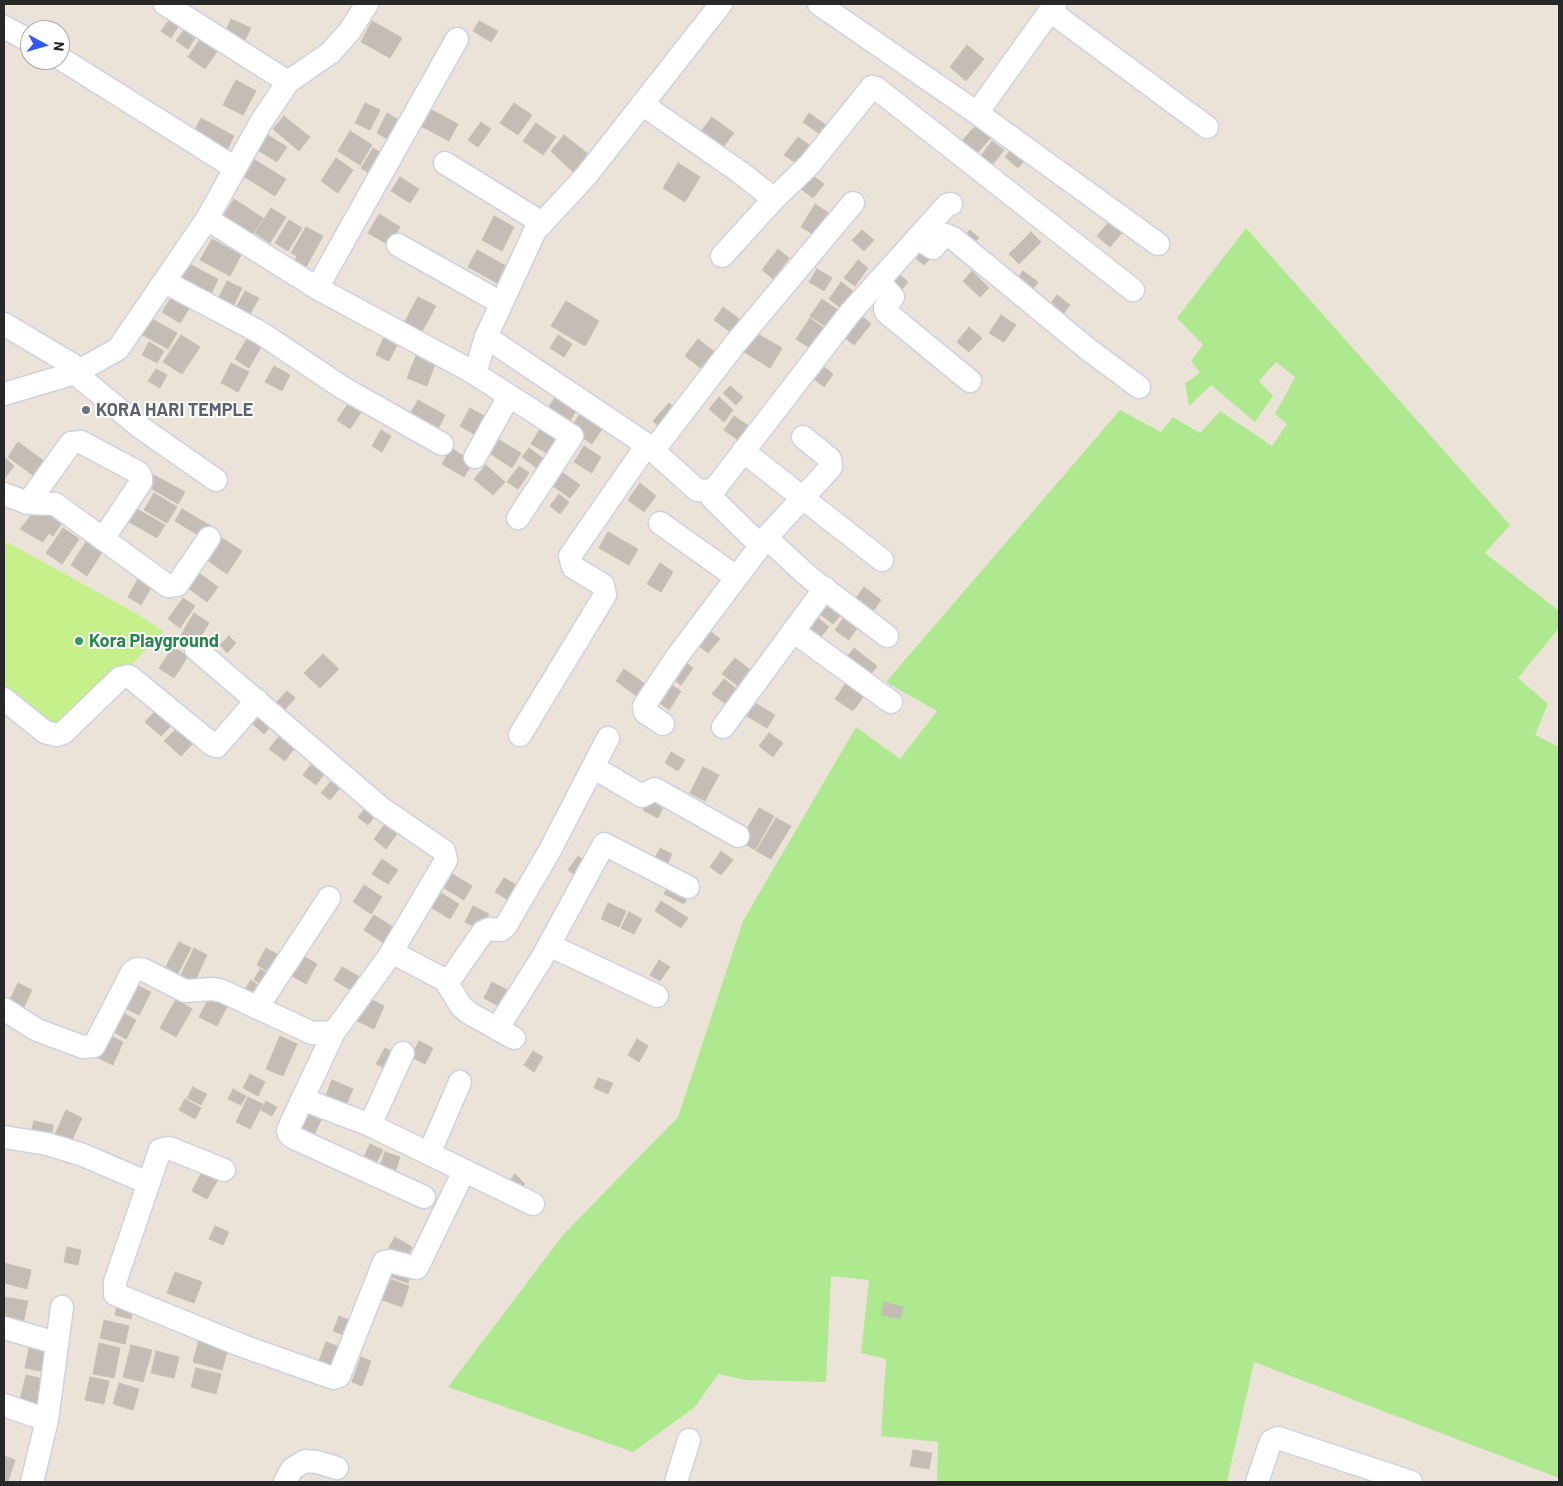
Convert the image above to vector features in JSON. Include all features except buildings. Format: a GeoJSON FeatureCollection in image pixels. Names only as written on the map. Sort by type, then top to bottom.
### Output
{"type":"FeatureCollection","features":[{"type":"Feature","properties":{"kind":"street"},"geometry":{"type":"LineString","coordinates":[[165,4],[288,82]]}},
{"type":"Feature","properties":{"kind":"street"},"geometry":{"type":"LineString","coordinates":[[4,394],[78,371],[118,349],[207,219],[261,122],[288,82],[330,53],[349,32],[366,4]]}},
{"type":"Feature","properties":{"kind":"street"},"geometry":{"type":"LineString","coordinates":[[470,370],[477,367],[486,337],[527,244],[542,223],[586,176],[721,4]]}},
{"type":"Feature","properties":{"kind":"street"},"geometry":{"type":"LineString","coordinates":[[818,4],[977,113],[1158,244]]}},
{"type":"Feature","properties":{"kind":"street"},"geometry":{"type":"LineString","coordinates":[[977,113],[1053,7],[1207,127]]}},
{"type":"Feature","properties":{"kind":"street"},"geometry":{"type":"LineString","coordinates":[[4,27],[20,36]]}},
{"type":"Feature","properties":{"kind":"street"},"geometry":{"type":"LineString","coordinates":[[317,288],[456,39]]}},
{"type":"Feature","properties":{"kind":"street"},"geometry":{"type":"LineString","coordinates":[[70,64],[235,168]]}},
{"type":"Feature","properties":{"kind":"street"},"geometry":{"type":"LineString","coordinates":[[722,256],[774,199],[810,164],[868,89],[876,88],[1133,290]]}},
{"type":"Feature","properties":{"kind":"street"},"geometry":{"type":"LineString","coordinates":[[642,104],[741,173],[774,199]]}},
{"type":"Feature","properties":{"kind":"street"},"geometry":{"type":"LineString","coordinates":[[445,163],[542,223]]}},
{"type":"Feature","properties":{"kind":"street"},"geometry":{"type":"LineString","coordinates":[[520,735],[605,595],[603,585],[572,567],[570,556],[650,448],[852,203]]}},
{"type":"Feature","properties":{"kind":"street"},"geometry":{"type":"LineString","coordinates":[[486,337],[650,448],[697,490],[709,491],[716,486],[850,313],[917,238],[951,204]]}},
{"type":"Feature","properties":{"kind":"street"},"geometry":{"type":"LineString","coordinates":[[207,219],[317,288],[470,370],[572,436],[518,518]]}},
{"type":"Feature","properties":{"kind":"street"},"geometry":{"type":"LineString","coordinates":[[917,238],[933,248],[942,237],[946,235],[952,238],[1089,350],[1139,387]]}},
{"type":"Feature","properties":{"kind":"street"},"geometry":{"type":"LineString","coordinates":[[398,245],[501,303]]}},
{"type":"Feature","properties":{"kind":"street"},"geometry":{"type":"LineString","coordinates":[[878,281],[893,297],[885,308],[886,312],[970,381]]}},
{"type":"Feature","properties":{"kind":"street"},"geometry":{"type":"LineString","coordinates":[[165,282],[261,333],[343,388],[442,444]]}},
{"type":"Feature","properties":{"kind":"street"},"geometry":{"type":"LineString","coordinates":[[4,324],[78,371],[140,427],[216,480]]}},
{"type":"Feature","properties":{"kind":"street"},"geometry":{"type":"LineString","coordinates":[[475,456],[509,396]]}},
{"type":"Feature","properties":{"kind":"street"},"geometry":{"type":"LineString","coordinates":[[663,724],[645,712],[644,706],[676,658],[758,549],[760,541],[803,499],[831,467],[832,463],[803,437]]}},
{"type":"Feature","properties":{"kind":"street"},"geometry":{"type":"LineString","coordinates":[[28,503],[71,444],[81,442],[139,473],[141,476],[141,482],[103,539]]}},
{"type":"Feature","properties":{"kind":"street"},"geometry":{"type":"LineString","coordinates":[[743,451],[882,560]]}},
{"type":"Feature","properties":{"kind":"street"},"geometry":{"type":"LineString","coordinates":[[709,491],[713,499],[760,541],[773,544],[825,588],[887,636]]}},
{"type":"Feature","properties":{"kind":"street"},"geometry":{"type":"LineString","coordinates":[[4,494],[28,503],[56,504],[168,586],[173,587],[177,585],[209,538]]}},
{"type":"Feature","properties":{"kind":"street"},"geometry":{"type":"LineString","coordinates":[[660,522],[736,577]]}},
{"type":"Feature","properties":{"kind":"street"},"geometry":{"type":"LineString","coordinates":[[723,727],[825,588]]}},
{"type":"Feature","properties":{"kind":"street"},"geometry":{"type":"LineString","coordinates":[[793,631],[891,702]]}},
{"type":"Feature","properties":{"kind":"street"},"geometry":{"type":"LineString","coordinates":[[196,649],[381,808],[447,855],[446,860],[388,958],[334,1032],[288,1130],[292,1136],[424,1197]]}},
{"type":"Feature","properties":{"kind":"street"},"geometry":{"type":"LineString","coordinates":[[4,699],[45,732],[57,735],[63,733],[120,678],[129,676],[213,745],[217,746],[221,744],[257,700]]}},
{"type":"Feature","properties":{"kind":"street"},"geometry":{"type":"LineString","coordinates":[[445,980],[455,974],[483,932],[489,929],[501,930],[505,927],[549,852],[608,738]]}},
{"type":"Feature","properties":{"kind":"street"},"geometry":{"type":"LineString","coordinates":[[593,767],[642,796],[655,789],[738,836]]}},
{"type":"Feature","properties":{"kind":"street"},"geometry":{"type":"LineString","coordinates":[[388,958],[392,955],[399,956],[445,980],[461,1006],[506,1033],[549,945],[604,844],[688,886]]}},
{"type":"Feature","properties":{"kind":"street"},"geometry":{"type":"LineString","coordinates":[[257,1008],[329,898]]}},
{"type":"Feature","properties":{"kind":"street"},"geometry":{"type":"LineString","coordinates":[[549,945],[657,996]]}},
{"type":"Feature","properties":{"kind":"street"},"geometry":{"type":"LineString","coordinates":[[4,1009],[37,1030],[88,1048],[94,1046],[132,972],[137,969],[144,970],[185,991],[213,989],[222,991],[312,1033],[334,1032]]}},
{"type":"Feature","properties":{"kind":"street"},"geometry":{"type":"LineString","coordinates":[[370,1124],[403,1053]]}},
{"type":"Feature","properties":{"kind":"street"},"geometry":{"type":"LineString","coordinates":[[429,1154],[460,1082]]}},
{"type":"Feature","properties":{"kind":"street"},"geometry":{"type":"LineString","coordinates":[[302,1099],[370,1124],[533,1204]]}},
{"type":"Feature","properties":{"kind":"street"},"geometry":{"type":"LineString","coordinates":[[4,1137],[47,1144],[82,1155],[148,1183]]}},
{"type":"Feature","properties":{"kind":"street"},"geometry":{"type":"LineString","coordinates":[[224,1170],[164,1147],[160,1150],[115,1282],[115,1294],[243,1346],[333,1378],[339,1376],[384,1262],[389,1261],[417,1268],[464,1171]]}},
{"type":"Feature","properties":{"kind":"street"},"geometry":{"type":"LineString","coordinates":[[32,1482],[47,1420],[62,1307]]}},
{"type":"Feature","properties":{"kind":"street"},"geometry":{"type":"LineString","coordinates":[[4,1328],[57,1343]]}},
{"type":"Feature","properties":{"kind":"street"},"geometry":{"type":"LineString","coordinates":[[4,1405],[47,1420]]}},
{"type":"Feature","properties":{"kind":"street"},"geometry":{"type":"LineString","coordinates":[[1257,1482],[1271,1441],[1278,1438],[1410,1482]]}},
{"type":"Feature","properties":{"kind":"street"},"geometry":{"type":"LineString","coordinates":[[676,1482],[689,1440]]}},
{"type":"Feature","properties":{"kind":"street"},"geometry":{"type":"LineString","coordinates":[[285,1482],[292,1469],[305,1461],[317,1462],[337,1468]]}},
{"type":"Feature","properties":{"kind":"green space"},"geometry":{"type":"Polygon","coordinates":[[[1246,228],[1510,525],[1485,553],[1559,611],[1559,628],[1518,678],[1548,704],[1535,735],[1559,747],[1559,1478],[1254,1362],[1227,1482],[937,1482],[938,1442],[881,1436],[886,1359],[861,1353],[869,1280],[831,1276],[826,1382],[746,1380],[718,1374],[695,1407],[633,1452],[448,1387],[563,1235],[678,1117],[743,921],[856,727],[900,759],[937,711],[886,682],[1120,410],[1161,432],[1173,417],[1200,433],[1220,411],[1272,446],[1287,424],[1275,414],[1295,377],[1276,362],[1259,381],[1273,396],[1255,422],[1211,385],[1189,406],[1185,383],[1200,373],[1191,361],[1203,345],[1177,318],[1246,228]]]}},
{"type":"Feature","properties":{"kind":"green space","name":"Kora Playground"},"geometry":{"type":"Polygon","coordinates":[[[7,542],[137,614],[163,631],[65,736],[49,735],[4,716],[4,548],[7,542]]]}},
{"type":"Feature","properties":{"kind":"place","name":"KORA HARI TEMPLE"},"geometry":{"type":"Point","coordinates":[86,410]}},
{"type":"Feature","properties":{"kind":"place","name":"Kora Playground"},"geometry":{"type":"Point","coordinates":[79,641]}}]}
